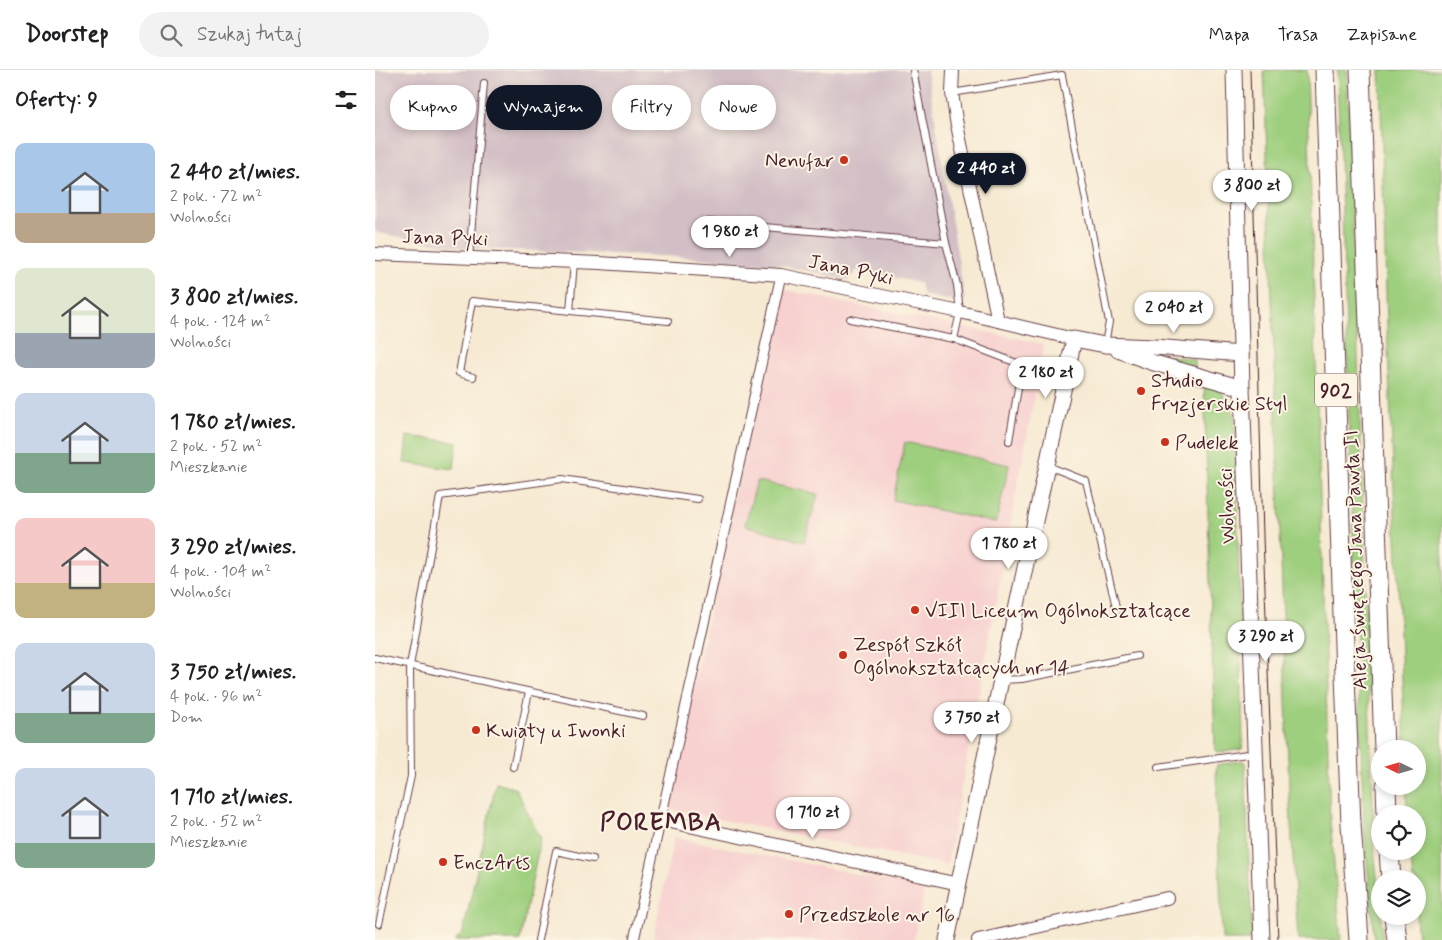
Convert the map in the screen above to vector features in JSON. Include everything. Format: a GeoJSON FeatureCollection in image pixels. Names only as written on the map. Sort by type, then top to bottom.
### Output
{"type":"FeatureCollection","features":[{"type":"Feature","properties":{"kind":"main road","name":"Aleja świętego Jana Pawła II"},"geometry":{"type":"LineString","coordinates":[[1325,70],[1345,676],[1351,824],[1359,940]]}},
{"type":"Feature","properties":{"kind":"main road","name":"Aleja świętego Jana Pawła II"},"geometry":{"type":"LineString","coordinates":[[1360,70],[1384,740]]}},
{"type":"Feature","properties":{"kind":"main road"},"geometry":{"type":"LineString","coordinates":[[1396,925],[1397,940]]}},
{"type":"Feature","properties":{"kind":"street"},"geometry":{"type":"LineString","coordinates":[[953,70],[952,92],[956,120],[998,321]]}},
{"type":"Feature","properties":{"kind":"street","name":"Wolności"},"geometry":{"type":"LineString","coordinates":[[1234,70],[1242,388],[1262,940]]}},
{"type":"Feature","properties":{"kind":"street","name":"Jana Pyki"},"geometry":{"type":"LineString","coordinates":[[375,254],[574,262],[781,274],[1105,345],[1241,354]]}},
{"type":"Feature","properties":{"kind":"street"},"geometry":{"type":"LineString","coordinates":[[634,940],[781,274]]}},
{"type":"Feature","properties":{"kind":"street"},"geometry":{"type":"LineString","coordinates":[[947,940],[1074,339]]}},
{"type":"Feature","properties":{"kind":"street","name":"Jana Pyki"},"geometry":{"type":"LineString","coordinates":[[1105,345],[1151,362],[1242,388]]}},
{"type":"Feature","properties":{"kind":"street"},"geometry":{"type":"LineString","coordinates":[[661,820],[959,884]]}},
{"type":"Feature","properties":{"kind":"street"},"geometry":{"type":"LineString","coordinates":[[978,940],[1167,898]]}},
{"type":"Feature","properties":{"kind":"lane"},"geometry":{"type":"LineString","coordinates":[[913,70],[946,243],[957,285],[960,312],[954,339]]}},
{"type":"Feature","properties":{"kind":"lane"},"geometry":{"type":"LineString","coordinates":[[952,92],[1062,75],[1109,322],[1105,345]]}},
{"type":"Feature","properties":{"kind":"lane"},"geometry":{"type":"LineString","coordinates":[[469,258],[484,83]]}},
{"type":"Feature","properties":{"kind":"lane"},"geometry":{"type":"LineString","coordinates":[[709,222],[946,243]]}},
{"type":"Feature","properties":{"kind":"lane"},"geometry":{"type":"LineString","coordinates":[[570,311],[574,262]]}},
{"type":"Feature","properties":{"kind":"lane"},"geometry":{"type":"LineString","coordinates":[[473,376],[459,373],[472,301],[668,321]]}},
{"type":"Feature","properties":{"kind":"lane"},"geometry":{"type":"LineString","coordinates":[[851,319],[954,339],[1022,364],[1009,441]]}},
{"type":"Feature","properties":{"kind":"lane"},"geometry":{"type":"LineString","coordinates":[[1046,466],[1086,481],[1117,611]]}},
{"type":"Feature","properties":{"kind":"lane"},"geometry":{"type":"LineString","coordinates":[[379,924],[411,776],[411,666],[440,496],[562,479],[698,499]]}},
{"type":"Feature","properties":{"kind":"lane"},"geometry":{"type":"LineString","coordinates":[[1001,680],[1022,679],[1137,656]]}},
{"type":"Feature","properties":{"kind":"lane"},"geometry":{"type":"LineString","coordinates":[[375,658],[643,716]]}},
{"type":"Feature","properties":{"kind":"lane"},"geometry":{"type":"LineString","coordinates":[[513,767],[529,692]]}},
{"type":"Feature","properties":{"kind":"lane"},"geometry":{"type":"LineString","coordinates":[[1158,767],[1255,753]]}},
{"type":"Feature","properties":{"kind":"lane"},"geometry":{"type":"LineString","coordinates":[[538,940],[556,851],[593,859]]}},
{"type":"Feature","properties":{"kind":"shaded area"},"geometry":{"type":"Polygon","coordinates":[[[375,70],[927,70],[965,301],[923,295],[920,283],[857,270],[848,280],[780,265],[685,257],[461,248],[375,231],[375,70]]]}},
{"type":"Feature","properties":{"kind":"shaded area","name":"Zespół Szkół Ogólnokształcących nr 14"},"geometry":{"type":"Polygon","coordinates":[[[781,289],[1044,344],[947,865],[668,809],[738,477],[781,289]]]}},
{"type":"Feature","properties":{"kind":"shaded area","name":"Przedszkole nr 16"},"geometry":{"type":"Polygon","coordinates":[[[674,837],[925,888],[914,940],[653,940],[674,837]]]}},
{"type":"Feature","properties":{"kind":"green space"},"geometry":{"type":"Polygon","coordinates":[[[1264,70],[1307,70],[1330,820],[1341,940],[1298,940],[1289,789],[1264,70]]]}},
{"type":"Feature","properties":{"kind":"green space"},"geometry":{"type":"Polygon","coordinates":[[[1337,70],[1347,70],[1358,355],[1371,795],[1373,795],[1373,805],[1371,805],[1371,860],[1375,860],[1376,870],[1371,870],[1371,906],[1364,827],[1337,70]]]}},
{"type":"Feature","properties":{"kind":"green space"},"geometry":{"type":"Polygon","coordinates":[[[1380,70],[1442,70],[1442,940],[1418,940],[1417,925],[1426,925],[1426,870],[1412,870],[1411,860],[1426,860],[1426,805],[1407,805],[1406,795],[1426,795],[1426,740],[1405,740],[1387,326],[1380,70]]]}},
{"type":"Feature","properties":{"kind":"green space"},"geometry":{"type":"Polygon","coordinates":[[[1140,351],[1195,360],[1195,367],[1140,351]]]}},
{"type":"Feature","properties":{"kind":"green space"},"geometry":{"type":"Polygon","coordinates":[[[1204,383],[1220,390],[1231,406],[1235,420],[1243,741],[1242,749],[1218,753],[1215,748],[1204,383]]]}},
{"type":"Feature","properties":{"kind":"green space"},"geometry":{"type":"Polygon","coordinates":[[[407,436],[457,442],[454,469],[404,463],[407,436]]]}},
{"type":"Feature","properties":{"kind":"green space"},"geometry":{"type":"Polygon","coordinates":[[[905,442],[1009,465],[996,523],[893,500],[905,442]]]}},
{"type":"Feature","properties":{"kind":"green space"},"geometry":{"type":"Polygon","coordinates":[[[757,481],[818,494],[804,542],[745,525],[757,481]]]}},
{"type":"Feature","properties":{"kind":"green space"},"geometry":{"type":"Polygon","coordinates":[[[1240,761],[1245,762],[1252,940],[1222,940],[1216,770],[1217,765],[1240,761]]]}},
{"type":"Feature","properties":{"kind":"green space"},"geometry":{"type":"Polygon","coordinates":[[[496,783],[516,789],[541,838],[520,940],[455,940],[463,933],[496,783]]]}},
{"type":"Feature","properties":{"kind":"green space"},"geometry":{"type":"Polygon","coordinates":[[[1373,925],[1382,925],[1383,940],[1374,940],[1373,925]]]}},
{"type":"Feature","properties":{"kind":"tram line"},"geometry":{"type":"LineString","coordinates":[[1250,70],[1263,536],[1278,940]]}},
{"type":"Feature","properties":{"kind":"place","name":"Nenufar"},"geometry":{"type":"Point","coordinates":[844,160]}},
{"type":"Feature","properties":{"kind":"place","name":"Studio Fryzjerskie Styl"},"geometry":{"type":"Point","coordinates":[1141,391]}},
{"type":"Feature","properties":{"kind":"place","name":"Pudelek"},"geometry":{"type":"Point","coordinates":[1165,442]}},
{"type":"Feature","properties":{"kind":"place","name":"VIII Liceum Ogólnokształcące"},"geometry":{"type":"Point","coordinates":[915,610]}},
{"type":"Feature","properties":{"kind":"place","name":"Zespół Szkół Ogólnokształcących nr 14"},"geometry":{"type":"Point","coordinates":[843,655]}},
{"type":"Feature","properties":{"kind":"place","name":"Kwiaty u Iwonki"},"geometry":{"type":"Point","coordinates":[476,730]}},
{"type":"Feature","properties":{"kind":"place","name":"EnczArts"},"geometry":{"type":"Point","coordinates":[443,862]}},
{"type":"Feature","properties":{"kind":"place","name":"Przedszkole nr 16"},"geometry":{"type":"Point","coordinates":[789,914]}},
{"type":"Feature","properties":{"kind":"district","name":"POREMBA"},"geometry":{"type":"Point","coordinates":[661,821]}}]}
